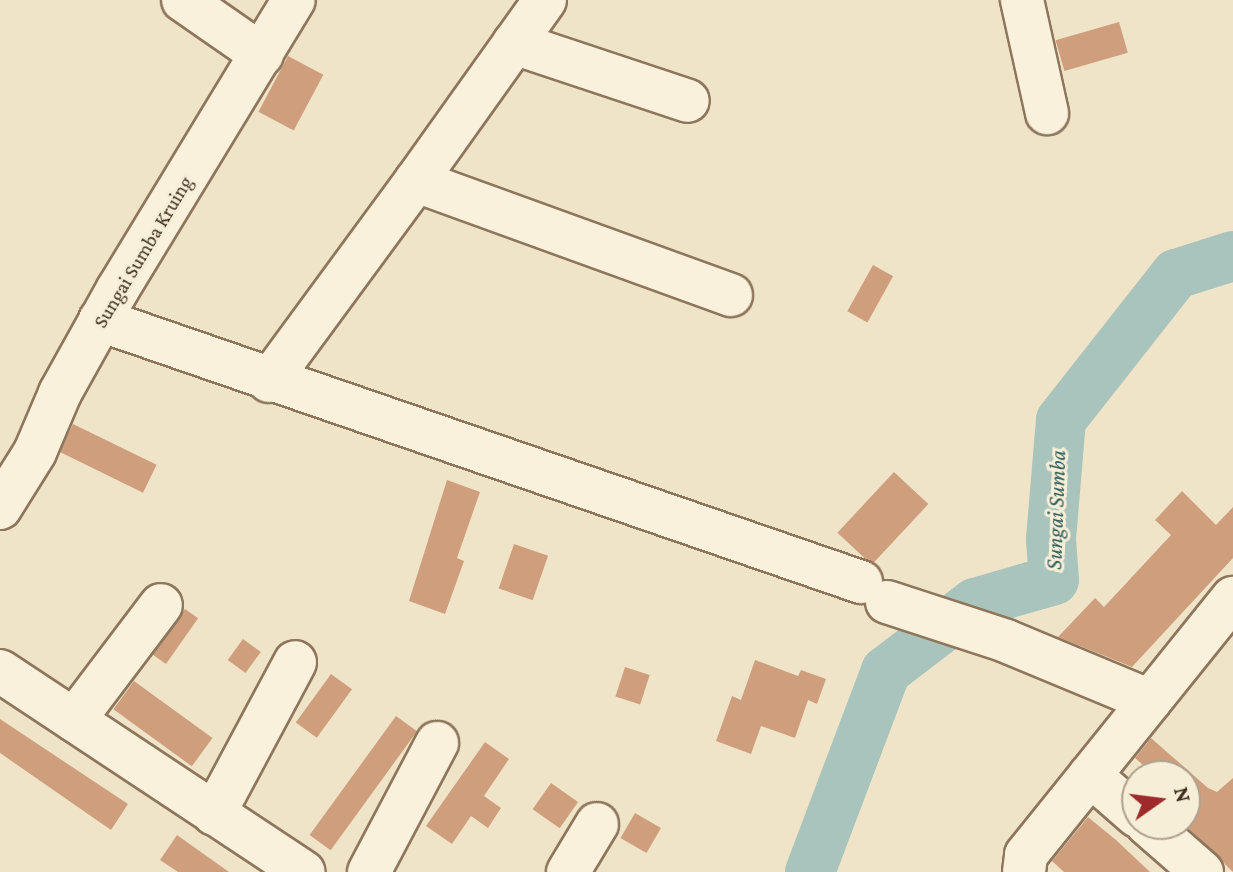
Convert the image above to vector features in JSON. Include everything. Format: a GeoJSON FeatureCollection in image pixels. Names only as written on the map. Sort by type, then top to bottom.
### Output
{"type":"FeatureCollection","features":[{"type":"Feature","properties":{"kind":"street"},"geometry":{"type":"LineString","coordinates":[[183,0],[262,55]]}},
{"type":"Feature","properties":{"kind":"street","name":"Sungai Sumba Kruing"},"geometry":{"type":"LineString","coordinates":[[0,508],[35,452],[100,320],[294,0]]}},
{"type":"Feature","properties":{"kind":"street"},"geometry":{"type":"LineString","coordinates":[[269,381],[545,0]]}},
{"type":"Feature","properties":{"kind":"street"},"geometry":{"type":"LineString","coordinates":[[1022,0],[1047,113]]}},
{"type":"Feature","properties":{"kind":"street"},"geometry":{"type":"LineString","coordinates":[[514,43],[688,101]]}},
{"type":"Feature","properties":{"kind":"street"},"geometry":{"type":"LineString","coordinates":[[416,181],[731,295]]}},
{"type":"Feature","properties":{"kind":"street"},"geometry":{"type":"LineString","coordinates":[[100,320],[874,592],[1006,641],[1150,701]]}},
{"type":"Feature","properties":{"kind":"street"},"geometry":{"type":"LineString","coordinates":[[74,720],[161,605]]}},
{"type":"Feature","properties":{"kind":"street"},"geometry":{"type":"LineString","coordinates":[[1024,872],[1026,855],[1090,775],[1150,701],[1227,619]]}},
{"type":"Feature","properties":{"kind":"street"},"geometry":{"type":"LineString","coordinates":[[214,814],[295,662]]}},
{"type":"Feature","properties":{"kind":"street"},"geometry":{"type":"LineString","coordinates":[[0,671],[304,872]]}},
{"type":"Feature","properties":{"kind":"street"},"geometry":{"type":"LineString","coordinates":[[369,872],[437,743]]}},
{"type":"Feature","properties":{"kind":"street"},"geometry":{"type":"LineString","coordinates":[[1090,775],[1121,802]]}},
{"type":"Feature","properties":{"kind":"street"},"geometry":{"type":"LineString","coordinates":[[568,872],[597,824]]}},
{"type":"Feature","properties":{"kind":"street"},"geometry":{"type":"LineString","coordinates":[[1165,840],[1202,872]]}},
{"type":"Feature","properties":{"kind":"building"},"geometry":{"type":"Polygon","coordinates":[[[1119,22],[1128,53],[1064,71],[1056,40],[1119,22]]]}},
{"type":"Feature","properties":{"kind":"building"},"geometry":{"type":"Polygon","coordinates":[[[288,56],[323,75],[294,130],[258,112],[288,56]]]}},
{"type":"Feature","properties":{"kind":"building"},"geometry":{"type":"Polygon","coordinates":[[[873,265],[893,276],[867,323],[847,311],[873,265]]]}},
{"type":"Feature","properties":{"kind":"building"},"geometry":{"type":"Polygon","coordinates":[[[73,424],[157,465],[143,493],[59,452],[73,424]]]}},
{"type":"Feature","properties":{"kind":"building"},"geometry":{"type":"Polygon","coordinates":[[[894,472],[928,504],[872,565],[837,533],[894,472]]]}},
{"type":"Feature","properties":{"kind":"building"},"geometry":{"type":"Polygon","coordinates":[[[447,480],[480,492],[457,558],[464,561],[445,614],[409,601],[447,480]]]}},
{"type":"Feature","properties":{"kind":"building"},"geometry":{"type":"Polygon","coordinates":[[[1182,491],[1216,525],[1233,507],[1233,558],[1132,667],[1058,637],[1095,598],[1104,607],[1171,535],[1155,520],[1182,491]]]}},
{"type":"Feature","properties":{"kind":"building"},"geometry":{"type":"Polygon","coordinates":[[[514,544],[548,556],[533,600],[499,588],[514,544]]]}},
{"type":"Feature","properties":{"kind":"building"},"geometry":{"type":"Polygon","coordinates":[[[185,609],[198,618],[166,664],[153,655],[185,609]]]}},
{"type":"Feature","properties":{"kind":"building"},"geometry":{"type":"Polygon","coordinates":[[[243,639],[261,652],[246,673],[228,660],[243,639]]]}},
{"type":"Feature","properties":{"kind":"building"},"geometry":{"type":"Polygon","coordinates":[[[755,660],[798,676],[801,670],[826,679],[817,704],[808,700],[795,738],[761,726],[751,754],[716,741],[732,696],[741,700],[755,660]]]}},
{"type":"Feature","properties":{"kind":"building"},"geometry":{"type":"Polygon","coordinates":[[[625,667],[650,675],[640,705],[615,696],[625,667]]]}},
{"type":"Feature","properties":{"kind":"building"},"geometry":{"type":"Polygon","coordinates":[[[331,674],[352,689],[317,738],[296,723],[331,674]]]}},
{"type":"Feature","properties":{"kind":"building"},"geometry":{"type":"Polygon","coordinates":[[[134,681],[212,738],[192,766],[113,709],[134,681]]]}},
{"type":"Feature","properties":{"kind":"building"},"geometry":{"type":"Polygon","coordinates":[[[396,716],[417,731],[331,850],[310,835],[396,716]]]}},
{"type":"Feature","properties":{"kind":"building"},"geometry":{"type":"Polygon","coordinates":[[[0,719],[128,804],[111,830],[0,753],[0,719]]]}},
{"type":"Feature","properties":{"kind":"building"},"geometry":{"type":"Polygon","coordinates":[[[1151,738],[1176,760],[1137,760],[1135,758],[1151,738]]]}},
{"type":"Feature","properties":{"kind":"building"},"geometry":{"type":"Polygon","coordinates":[[[485,742],[509,759],[484,796],[501,808],[488,828],[471,816],[452,844],[426,826],[485,742]]]}},
{"type":"Feature","properties":{"kind":"building"},"geometry":{"type":"Polygon","coordinates":[[[1233,778],[1233,872],[1200,840],[1201,782],[1217,792],[1233,778]]]}},
{"type":"Feature","properties":{"kind":"building"},"geometry":{"type":"Polygon","coordinates":[[[551,783],[578,802],[560,828],[533,809],[551,783]]]}},
{"type":"Feature","properties":{"kind":"building"},"geometry":{"type":"Polygon","coordinates":[[[635,813],[661,828],[646,853],[620,838],[635,813]]]}},
{"type":"Feature","properties":{"kind":"building"},"geometry":{"type":"Polygon","coordinates":[[[1088,817],[1150,872],[1064,872],[1052,861],[1088,817]]]}},
{"type":"Feature","properties":{"kind":"building"},"geometry":{"type":"Polygon","coordinates":[[[177,835],[229,872],[178,872],[160,860],[177,835]]]}},
{"type":"Feature","properties":{"kind":"waterway","name":"Sungai Sumba"},"geometry":{"type":"LineString","coordinates":[[810,872],[886,671],[975,603],[1054,580],[1051,539],[1061,420],[1176,274],[1233,256]]}}]}
